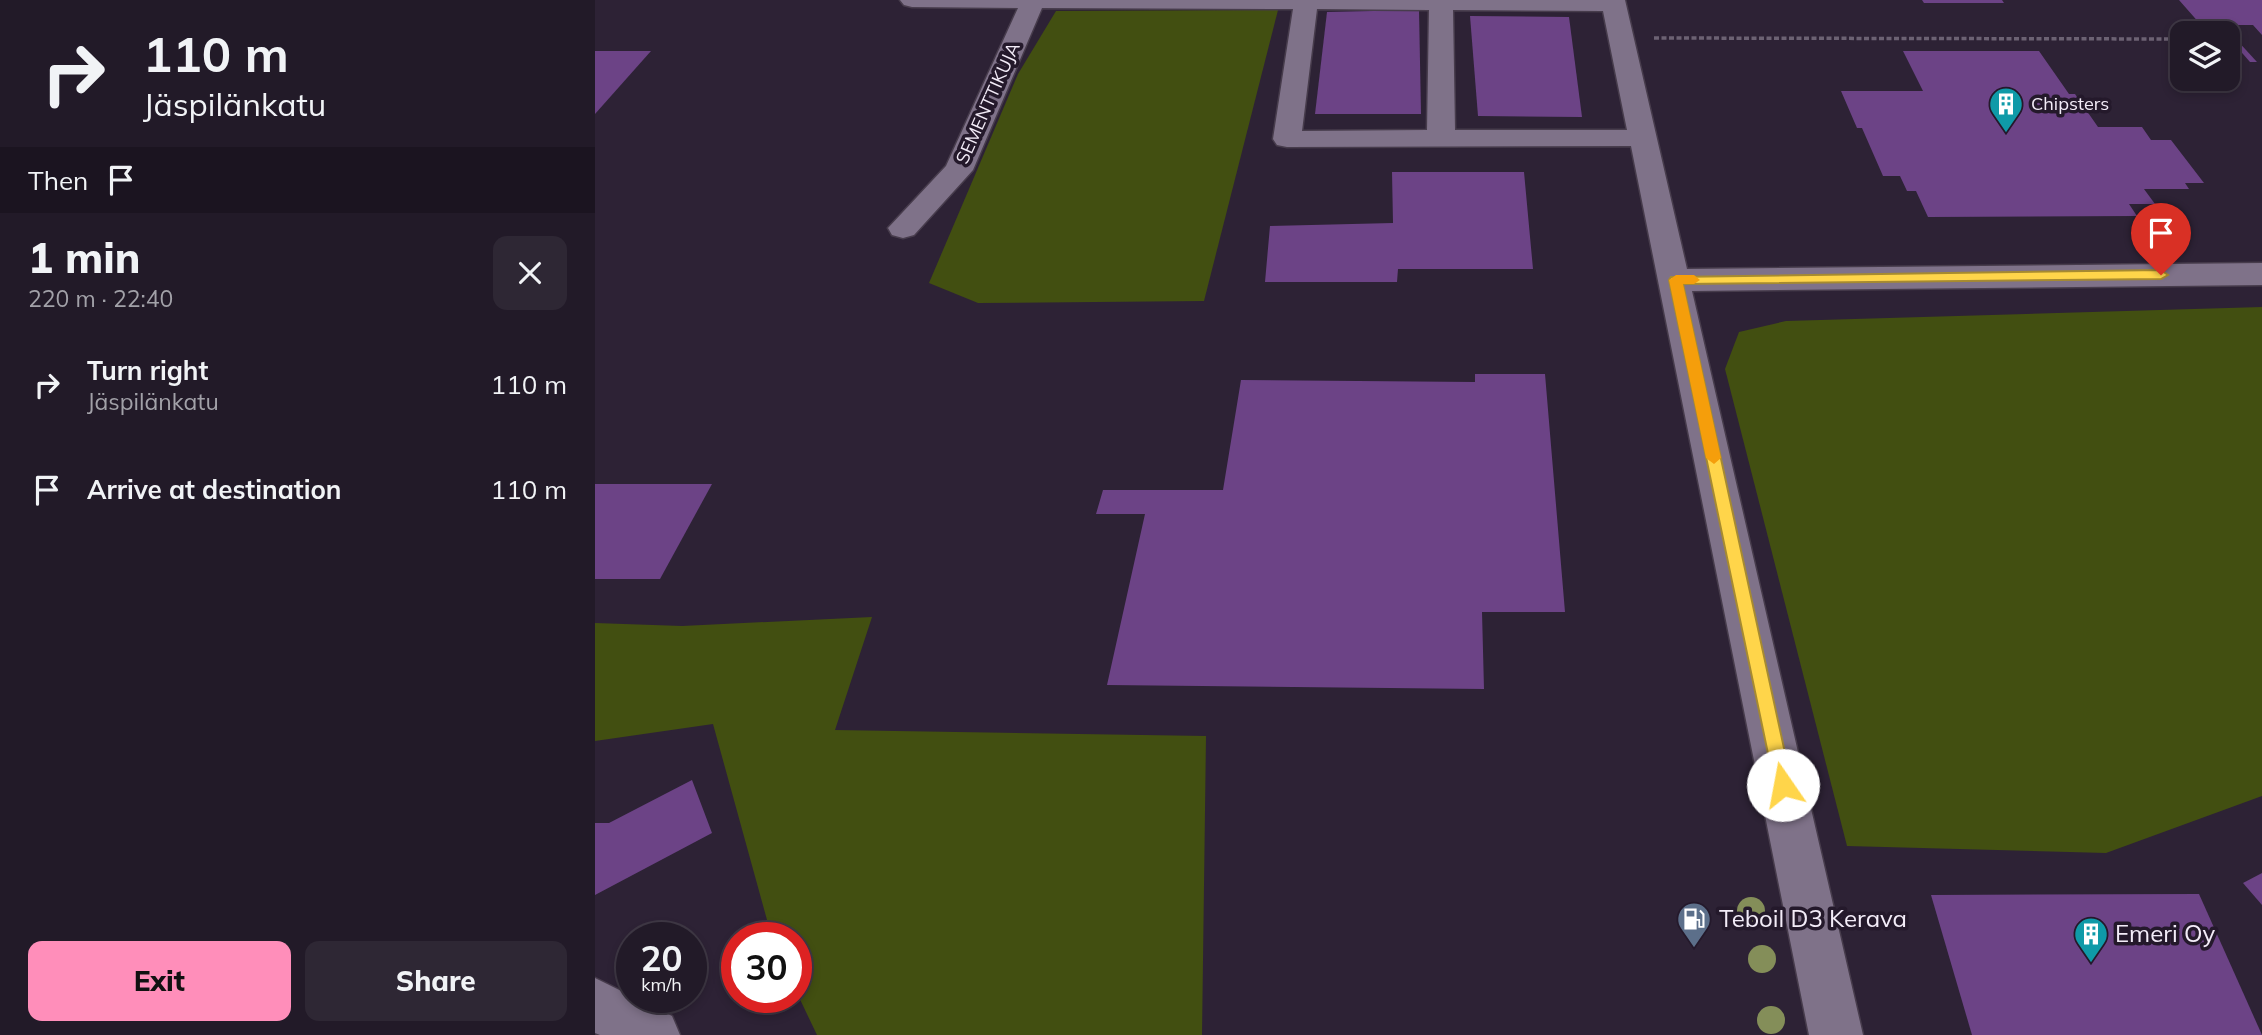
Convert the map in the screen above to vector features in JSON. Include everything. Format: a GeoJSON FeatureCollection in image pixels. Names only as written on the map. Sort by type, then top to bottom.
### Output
{"type":"FeatureCollection","features":[{"type":"Feature","properties":{"kind":"street"},"geometry":{"type":"LineString","coordinates":[[912,0],[1441,4],[1616,14],[1676,280],[1836,1035]]}},
{"type":"Feature","properties":{"kind":"street","name":"SEMENTTIKUJA"},"geometry":{"type":"LineString","coordinates":[[903,228],[959,170],[1033,1]]}},
{"type":"Feature","properties":{"kind":"street"},"geometry":{"type":"LineString","coordinates":[[1306,3],[1287,139],[1642,138]]}},
{"type":"Feature","properties":{"kind":"street"},"geometry":{"type":"LineString","coordinates":[[1441,4],[1441,138]]}},
{"type":"Feature","properties":{"kind":"street"},"geometry":{"type":"LineString","coordinates":[[1676,280],[2262,274]]}},
{"type":"Feature","properties":{"kind":"street"},"geometry":{"type":"LineString","coordinates":[[595,1004],[653,1035]]}},
{"type":"Feature","properties":{"kind":"path"},"geometry":{"type":"LineString","coordinates":[[1616,14],[2170,39]]}},
{"type":"Feature","properties":{"kind":"green space"},"geometry":{"type":"Polygon","coordinates":[[[1278,10],[1204,301],[978,303],[929,283],[1018,74],[1056,11],[1278,10]]]}},
{"type":"Feature","properties":{"kind":"green space"},"geometry":{"type":"Polygon","coordinates":[[[2262,307],[2262,796],[2106,853],[1847,846],[1725,369],[1739,332],[1786,321],[2262,307]]]}},
{"type":"Feature","properties":{"kind":"green space"},"geometry":{"type":"Polygon","coordinates":[[[872,617],[835,730],[1206,736],[1202,1035],[817,1035],[806,1013],[812,1013],[812,922],[768,922],[713,724],[595,741],[595,623],[682,626],[872,617]]]}},
{"type":"Feature","properties":{"kind":"building"},"geometry":{"type":"Polygon","coordinates":[[[1922,0],[2002,0],[2004,3],[1924,3],[1922,0]]]}},
{"type":"Feature","properties":{"kind":"building"},"geometry":{"type":"Polygon","coordinates":[[[2179,0],[2262,0],[2262,35],[2253,25],[2240,25],[2240,21],[2197,21],[2179,0]]]}},
{"type":"Feature","properties":{"kind":"building"},"geometry":{"type":"Polygon","coordinates":[[[1419,10],[1421,114],[1315,114],[1327,12],[1419,10]]]}},
{"type":"Feature","properties":{"kind":"building"},"geometry":{"type":"Polygon","coordinates":[[[1470,16],[1569,17],[1582,117],[1478,116],[1470,16]]]}},
{"type":"Feature","properties":{"kind":"building"},"geometry":{"type":"Polygon","coordinates":[[[2240,43],[2257,62],[2250,62],[2240,51],[2240,43]]]}},
{"type":"Feature","properties":{"kind":"building"},"geometry":{"type":"Polygon","coordinates":[[[595,51],[651,51],[595,114],[595,51]]]}},
{"type":"Feature","properties":{"kind":"building","name":"Chipsters"},"geometry":{"type":"Polygon","coordinates":[[[1903,51],[2039,51],[2069,94],[2075,94],[2098,127],[2142,127],[2151,140],[2171,140],[2204,183],[2185,183],[2189,189],[2144,189],[2155,204],[2129,204],[2137,216],[1928,217],[1916,191],[1907,191],[1900,176],[1883,176],[1862,128],[1857,128],[1841,91],[1923,91],[1903,51]]]}},
{"type":"Feature","properties":{"kind":"building"},"geometry":{"type":"Polygon","coordinates":[[[1392,172],[1524,172],[1533,269],[1398,269],[1397,282],[1265,282],[1270,226],[1393,223],[1392,172]]]}},
{"type":"Feature","properties":{"kind":"building"},"geometry":{"type":"Polygon","coordinates":[[[1475,374],[1545,374],[1565,612],[1482,612],[1484,689],[1107,685],[1145,514],[1096,514],[1103,490],[1223,490],[1241,380],[1475,382],[1475,374]]]}},
{"type":"Feature","properties":{"kind":"building"},"geometry":{"type":"Polygon","coordinates":[[[595,484],[712,484],[660,579],[595,579],[595,484]]]}},
{"type":"Feature","properties":{"kind":"building"},"geometry":{"type":"Polygon","coordinates":[[[692,780],[712,833],[595,895],[595,823],[609,823],[692,780]]]}},
{"type":"Feature","properties":{"kind":"building"},"geometry":{"type":"Polygon","coordinates":[[[2262,873],[2262,905],[2243,883],[2262,873]]]}},
{"type":"Feature","properties":{"kind":"building","name":"Emeri Oy"},"geometry":{"type":"Polygon","coordinates":[[[2199,894],[2262,1035],[1972,1035],[1931,895],[2199,894]]]}},
{"type":"Feature","properties":{"kind":"slow traffic"},"geometry":{"type":"LineString","coordinates":[[1694,280],[1676,280],[1714,458]]}},
{"type":"Feature","properties":{"kind":"place","name":"Chipsters"},"geometry":{"type":"Point","coordinates":[2006,134]}},
{"type":"Feature","properties":{"kind":"place","name":"Teboil D3 Kerava"},"geometry":{"type":"Point","coordinates":[1694,949]}},
{"type":"Feature","properties":{"kind":"place","name":"Emeri Oy"},"geometry":{"type":"Point","coordinates":[2091,964]}},
{"type":"Feature","properties":{"kind":"route"},"geometry":{"type":"LineString","coordinates":[[1783,785],[1676,280],[2161,275]]}}]}
